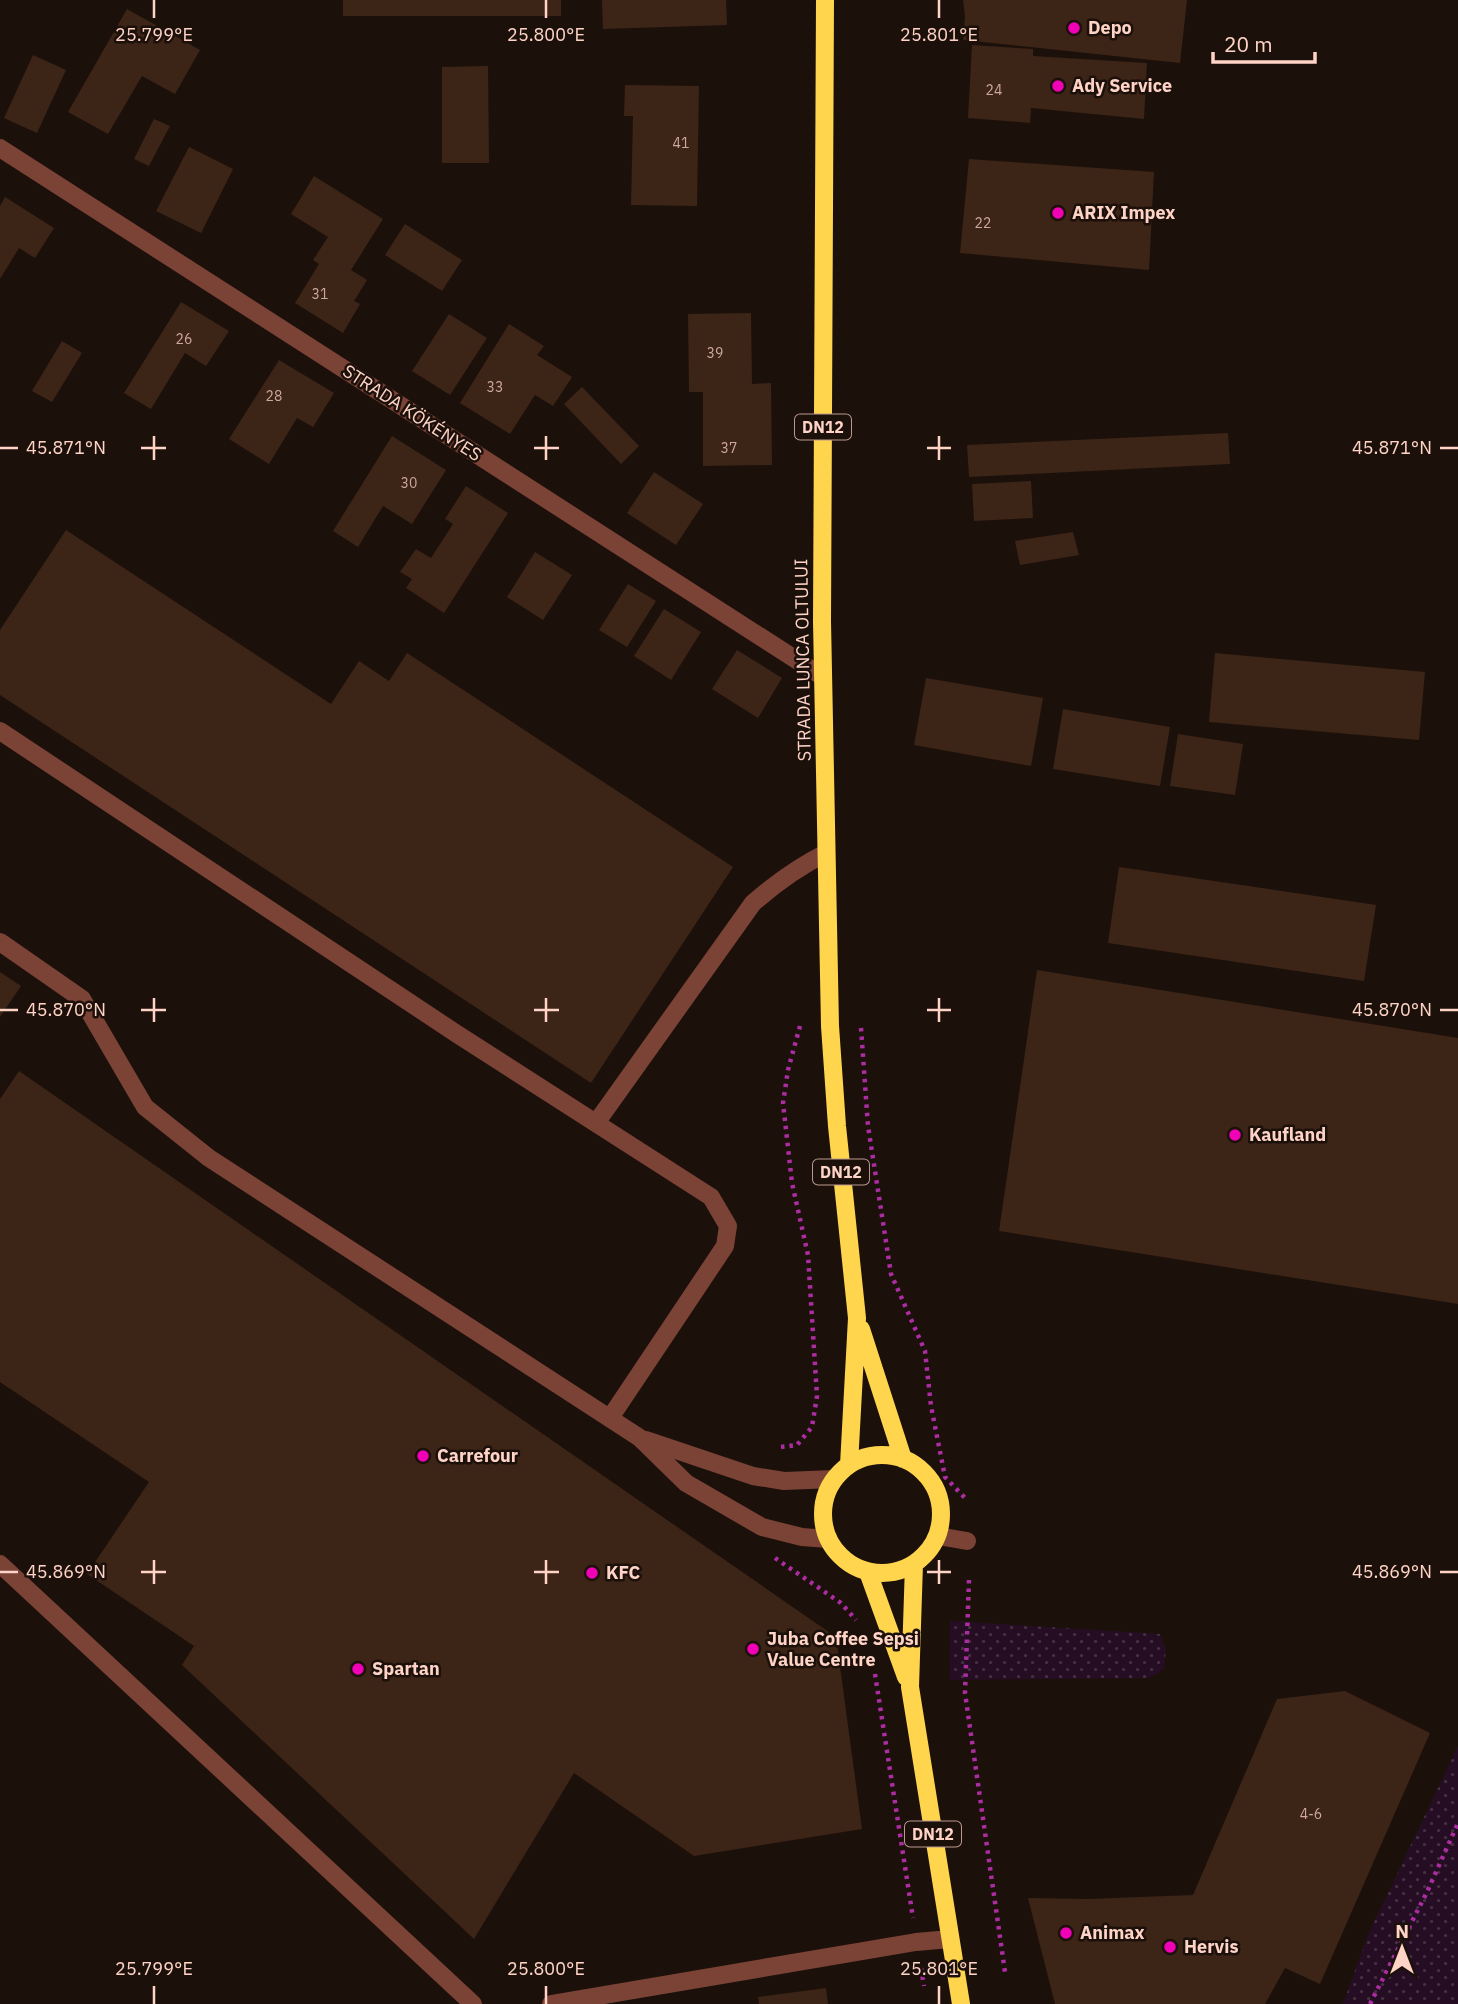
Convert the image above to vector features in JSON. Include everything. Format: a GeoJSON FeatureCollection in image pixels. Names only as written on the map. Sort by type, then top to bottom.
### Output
{"type":"FeatureCollection","features":[{"type":"Feature","properties":{"kind":"main road","name":"STRADA LUNCA OLTULUI"},"geometry":{"type":"LineString","coordinates":[[825,0],[823,677],[830,1026],[838,1138],[857,1318]]}},
{"type":"Feature","properties":{"kind":"main road"},"geometry":{"type":"LineString","coordinates":[[857,1318],[903,1459]]}},
{"type":"Feature","properties":{"kind":"main road"},"geometry":{"type":"LineString","coordinates":[[849,1465],[857,1318]]}},
{"type":"Feature","properties":{"kind":"main road"},"geometry":{"type":"LineString","coordinates":[[884,1455],[903,1459],[919,1468],[932,1482],[940,1499],[942,1518],[938,1536],[928,1552],[914,1564],[897,1572],[868,1572],[852,1566],[838,1554],[828,1538],[823,1518],[825,1498],[834,1479],[849,1465],[866,1457],[884,1455]]}},
{"type":"Feature","properties":{"kind":"main road"},"geometry":{"type":"LineString","coordinates":[[910,1687],[914,1564]]}},
{"type":"Feature","properties":{"kind":"main road"},"geometry":{"type":"LineString","coordinates":[[868,1572],[910,1687]]}},
{"type":"Feature","properties":{"kind":"main road","name":"DN12"},"geometry":{"type":"LineString","coordinates":[[910,1687],[961,2004]]}},
{"type":"Feature","properties":{"kind":"street","name":"STRADA KÖKÉNYES"},"geometry":{"type":"LineString","coordinates":[[0,148],[823,677]]}},
{"type":"Feature","properties":{"kind":"street"},"geometry":{"type":"LineString","coordinates":[[0,731],[457,1034],[710,1197],[728,1226],[726,1246],[610,1418]]}},
{"type":"Feature","properties":{"kind":"street"},"geometry":{"type":"LineString","coordinates":[[596,1122],[752,903],[796,868],[826,853]]}},
{"type":"Feature","properties":{"kind":"street"},"geometry":{"type":"LineString","coordinates":[[0,942],[82,999],[145,1107],[209,1158],[640,1438],[686,1483],[762,1527],[802,1537],[828,1538]]}},
{"type":"Feature","properties":{"kind":"street"},"geometry":{"type":"LineString","coordinates":[[640,1438],[753,1476],[784,1481],[834,1479]]}},
{"type":"Feature","properties":{"kind":"street"},"geometry":{"type":"LineString","coordinates":[[938,1536],[967,1541]]}},
{"type":"Feature","properties":{"kind":"street"},"geometry":{"type":"LineString","coordinates":[[0,1564],[473,2004]]}},
{"type":"Feature","properties":{"kind":"street"},"geometry":{"type":"LineString","coordinates":[[551,2004],[916,1942],[950,1939]]}},
{"type":"Feature","properties":{"kind":"path"},"geometry":{"type":"LineString","coordinates":[[781,1447],[797,1445],[812,1427],[817,1396],[808,1255],[792,1183],[783,1103],[788,1070],[800,1026]]}},
{"type":"Feature","properties":{"kind":"path"},"geometry":{"type":"LineString","coordinates":[[861,1027],[868,1126],[891,1274],[925,1351],[931,1406],[945,1477],[966,1499]]}},
{"type":"Feature","properties":{"kind":"path"},"geometry":{"type":"LineString","coordinates":[[765,1552],[841,1603],[858,1622]]}},
{"type":"Feature","properties":{"kind":"path"},"geometry":{"type":"LineString","coordinates":[[969,1580],[965,1693],[1006,1972]]}},
{"type":"Feature","properties":{"kind":"path"},"geometry":{"type":"LineString","coordinates":[[875,1672],[924,1986]]}},
{"type":"Feature","properties":{"kind":"path"},"geometry":{"type":"LineString","coordinates":[[1370,2004],[1427,1892],[1458,1823]]}},
{"type":"Feature","properties":{"kind":"shaded area"},"geometry":{"type":"Polygon","coordinates":[[[950,1621],[1160,1634],[1166,1649],[1164,1669],[1149,1678],[950,1680],[950,1621]]]}},
{"type":"Feature","properties":{"kind":"shaded area"},"geometry":{"type":"Polygon","coordinates":[[[1458,1746],[1458,2004],[1343,2004],[1368,1935],[1458,1746]]]}},
{"type":"Feature","properties":{"kind":"building"},"geometry":{"type":"Polygon","coordinates":[[[343,0],[561,0],[561,16],[343,16],[343,0]]]}},
{"type":"Feature","properties":{"kind":"building"},"geometry":{"type":"Polygon","coordinates":[[[602,0],[726,0],[727,25],[603,29],[602,0]]]}},
{"type":"Feature","properties":{"kind":"building","name":"Depo"},"geometry":{"type":"Polygon","coordinates":[[[963,0],[1187,0],[1180,63],[963,40],[963,0]]]}},
{"type":"Feature","properties":{"kind":"building"},"geometry":{"type":"Polygon","coordinates":[[[127,9],[200,50],[175,94],[142,76],[108,134],[68,112],[127,9]]]}},
{"type":"Feature","properties":{"kind":"building","name":"Ady Service"},"geometry":{"type":"Polygon","coordinates":[[[972,45],[1033,49],[1033,56],[1147,63],[1144,119],[1031,108],[1030,123],[968,118],[972,45]]]}},
{"type":"Feature","properties":{"kind":"building"},"geometry":{"type":"Polygon","coordinates":[[[33,55],[66,70],[37,133],[4,118],[33,55]]]}},
{"type":"Feature","properties":{"kind":"building"},"geometry":{"type":"Polygon","coordinates":[[[488,66],[489,163],[442,163],[442,67],[488,66]]]}},
{"type":"Feature","properties":{"kind":"building"},"geometry":{"type":"Polygon","coordinates":[[[625,85],[699,86],[697,206],[631,205],[633,116],[624,116],[625,85]]]}},
{"type":"Feature","properties":{"kind":"building"},"geometry":{"type":"Polygon","coordinates":[[[154,119],[170,126],[149,166],[134,159],[154,119]]]}},
{"type":"Feature","properties":{"kind":"building"},"geometry":{"type":"Polygon","coordinates":[[[189,147],[233,169],[201,233],[156,211],[189,147]]]}},
{"type":"Feature","properties":{"kind":"building","name":"ARIX Impex"},"geometry":{"type":"Polygon","coordinates":[[[969,159],[1154,172],[1149,270],[960,253],[969,159]]]}},
{"type":"Feature","properties":{"kind":"building"},"geometry":{"type":"Polygon","coordinates":[[[314,176],[383,219],[351,270],[367,280],[354,301],[360,304],[343,333],[295,303],[319,264],[313,260],[328,237],[291,214],[314,176]]]}},
{"type":"Feature","properties":{"kind":"building"},"geometry":{"type":"Polygon","coordinates":[[[5,197],[54,228],[35,258],[19,248],[0,279],[0,206],[5,197]]]}},
{"type":"Feature","properties":{"kind":"building"},"geometry":{"type":"Polygon","coordinates":[[[405,224],[462,260],[442,291],[385,255],[405,224]]]}},
{"type":"Feature","properties":{"kind":"building"},"geometry":{"type":"Polygon","coordinates":[[[181,302],[229,331],[206,366],[185,353],[151,409],[124,393],[181,302]]]}},
{"type":"Feature","properties":{"kind":"building"},"geometry":{"type":"Polygon","coordinates":[[[751,313],[752,384],[771,383],[772,465],[703,466],[703,392],[689,392],[688,314],[751,313]]]}},
{"type":"Feature","properties":{"kind":"building"},"geometry":{"type":"Polygon","coordinates":[[[449,314],[487,338],[450,395],[412,371],[449,314]]]}},
{"type":"Feature","properties":{"kind":"building"},"geometry":{"type":"Polygon","coordinates":[[[509,324],[544,346],[537,355],[572,377],[553,406],[535,395],[510,434],[460,403],[509,324]]]}},
{"type":"Feature","properties":{"kind":"building"},"geometry":{"type":"Polygon","coordinates":[[[62,341],[82,353],[52,402],[32,391],[62,341]]]}},
{"type":"Feature","properties":{"kind":"building"},"geometry":{"type":"Polygon","coordinates":[[[279,360],[334,393],[313,427],[297,418],[269,464],[229,439],[279,360]]]}},
{"type":"Feature","properties":{"kind":"building"},"geometry":{"type":"Polygon","coordinates":[[[582,387],[639,446],[621,464],[564,404],[582,387]]]}},
{"type":"Feature","properties":{"kind":"building"},"geometry":{"type":"Polygon","coordinates":[[[1228,433],[1230,464],[969,477],[967,445],[1228,433]]]}},
{"type":"Feature","properties":{"kind":"building"},"geometry":{"type":"Polygon","coordinates":[[[392,436],[446,470],[412,524],[383,506],[358,547],[333,531],[392,436]]]}},
{"type":"Feature","properties":{"kind":"building"},"geometry":{"type":"Polygon","coordinates":[[[654,472],[703,504],[676,545],[627,513],[654,472]]]}},
{"type":"Feature","properties":{"kind":"building"},"geometry":{"type":"Polygon","coordinates":[[[1031,481],[1033,518],[974,521],[972,484],[1031,481]]]}},
{"type":"Feature","properties":{"kind":"building"},"geometry":{"type":"Polygon","coordinates":[[[466,486],[508,513],[444,613],[406,588],[412,579],[400,572],[416,549],[431,558],[453,524],[445,519],[466,486]]]}},
{"type":"Feature","properties":{"kind":"building"},"geometry":{"type":"Polygon","coordinates":[[[66,530],[331,704],[359,661],[389,681],[407,653],[733,867],[591,1083],[0,695],[0,630],[66,530]]]}},
{"type":"Feature","properties":{"kind":"building"},"geometry":{"type":"Polygon","coordinates":[[[1073,532],[1079,555],[1020,565],[1015,541],[1073,532]]]}},
{"type":"Feature","properties":{"kind":"building"},"geometry":{"type":"Polygon","coordinates":[[[535,552],[572,575],[543,620],[507,597],[535,552]]]}},
{"type":"Feature","properties":{"kind":"building"},"geometry":{"type":"Polygon","coordinates":[[[628,584],[656,601],[627,647],[599,630],[628,584]]]}},
{"type":"Feature","properties":{"kind":"building"},"geometry":{"type":"Polygon","coordinates":[[[664,609],[701,632],[671,680],[634,656],[664,609]]]}},
{"type":"Feature","properties":{"kind":"building"},"geometry":{"type":"Polygon","coordinates":[[[737,650],[782,678],[758,718],[712,689],[737,650]]]}},
{"type":"Feature","properties":{"kind":"building"},"geometry":{"type":"Polygon","coordinates":[[[1215,653],[1425,672],[1419,740],[1209,722],[1215,653]]]}},
{"type":"Feature","properties":{"kind":"building"},"geometry":{"type":"Polygon","coordinates":[[[926,678],[1043,698],[1031,766],[914,745],[926,678]]]}},
{"type":"Feature","properties":{"kind":"building"},"geometry":{"type":"Polygon","coordinates":[[[1063,709],[1170,727],[1160,786],[1053,769],[1063,709]]]}},
{"type":"Feature","properties":{"kind":"building"},"geometry":{"type":"Polygon","coordinates":[[[1178,734],[1243,744],[1235,795],[1170,786],[1178,734]]]}},
{"type":"Feature","properties":{"kind":"building"},"geometry":{"type":"Polygon","coordinates":[[[1119,867],[1376,905],[1364,981],[1108,943],[1119,867]]]}},
{"type":"Feature","properties":{"kind":"building","name":"Kaufland"},"geometry":{"type":"Polygon","coordinates":[[[1037,970],[1458,1038],[1458,1304],[999,1231],[1037,970]]]}},
{"type":"Feature","properties":{"kind":"building"},"geometry":{"type":"Polygon","coordinates":[[[0,972],[21,986],[0,1017],[0,972]]]}},
{"type":"Feature","properties":{"kind":"building"},"geometry":{"type":"Polygon","coordinates":[[[19,1071],[836,1637],[862,1829],[694,1856],[574,1773],[474,1939],[182,1665],[194,1646],[87,1574],[149,1482],[0,1382],[0,1099],[19,1071]]]}},
{"type":"Feature","properties":{"kind":"building"},"geometry":{"type":"Polygon","coordinates":[[[1345,1691],[1430,1733],[1320,1984],[1285,1968],[1265,2004],[1055,2004],[1028,1898],[1193,1895],[1277,1699],[1345,1691]]]}},
{"type":"Feature","properties":{"kind":"building"},"geometry":{"type":"Polygon","coordinates":[[[826,1988],[828,2004],[759,2004],[758,1997],[826,1988]]]}},
{"type":"Feature","properties":{"kind":"place","name":"Depo"},"geometry":{"type":"Point","coordinates":[1074,28]}},
{"type":"Feature","properties":{"kind":"place","name":"Ady Service"},"geometry":{"type":"Point","coordinates":[1058,86]}},
{"type":"Feature","properties":{"kind":"place","name":"ARIX Impex"},"geometry":{"type":"Point","coordinates":[1058,213]}},
{"type":"Feature","properties":{"kind":"place","name":"Kaufland"},"geometry":{"type":"Point","coordinates":[1235,1135]}},
{"type":"Feature","properties":{"kind":"place","name":"Carrefour"},"geometry":{"type":"Point","coordinates":[423,1456]}},
{"type":"Feature","properties":{"kind":"place","name":"KFC"},"geometry":{"type":"Point","coordinates":[592,1573]}},
{"type":"Feature","properties":{"kind":"place","name":"Juba Coffee Sepsi Value Centre"},"geometry":{"type":"Point","coordinates":[753,1649]}},
{"type":"Feature","properties":{"kind":"place","name":"Spartan"},"geometry":{"type":"Point","coordinates":[358,1669]}},
{"type":"Feature","properties":{"kind":"place","name":"Animax"},"geometry":{"type":"Point","coordinates":[1066,1933]}},
{"type":"Feature","properties":{"kind":"place","name":"Hervis"},"geometry":{"type":"Point","coordinates":[1170,1947]}}]}
